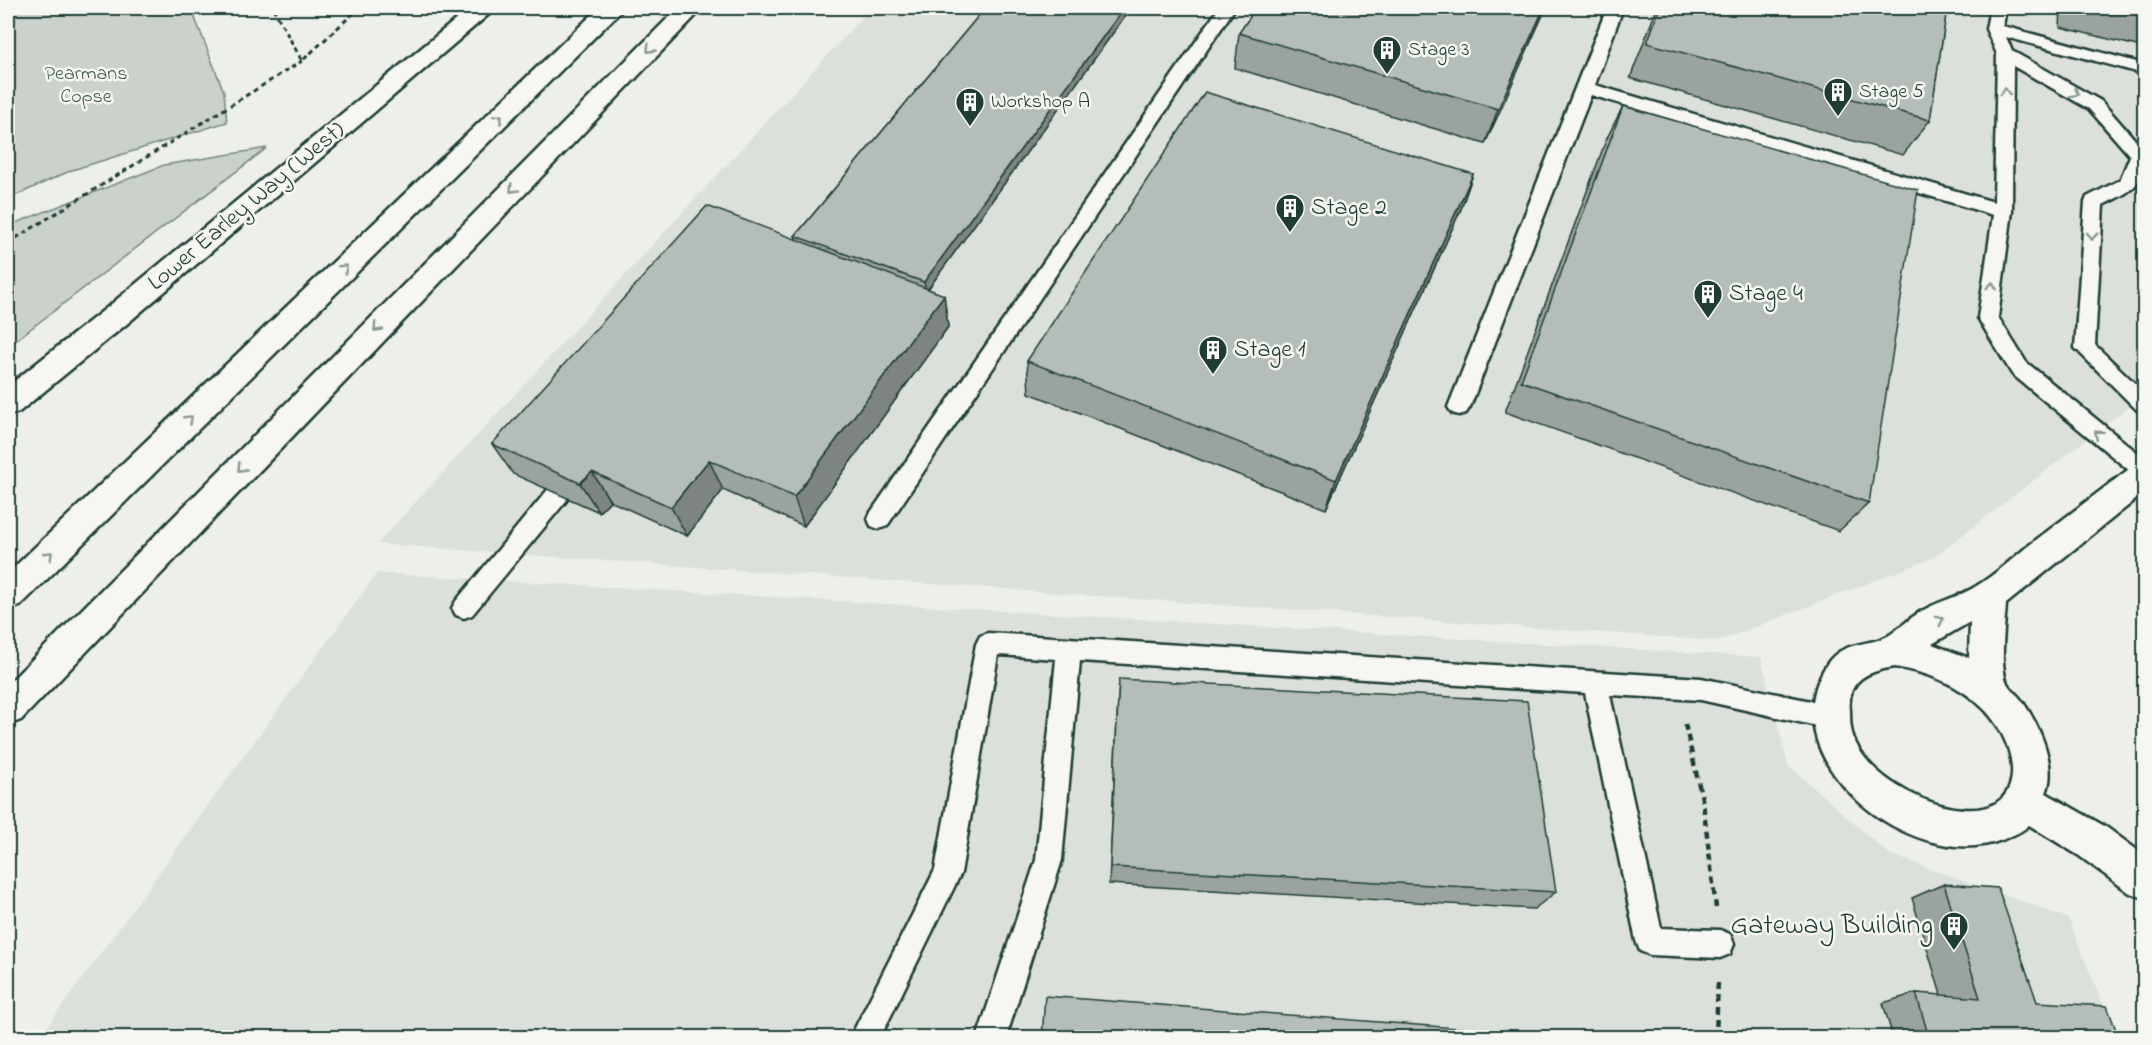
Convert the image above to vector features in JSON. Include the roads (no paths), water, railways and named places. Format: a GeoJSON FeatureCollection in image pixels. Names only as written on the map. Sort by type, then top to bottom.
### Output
{"type":"FeatureCollection","features":[{"type":"Feature","properties":{"kind":"main road","name":"Lower Earley Way (West)"},"geometry":{"type":"LineString","coordinates":[[8,403],[119,314],[484,8]]}},
{"type":"Feature","properties":{"kind":"main road"},"geometry":{"type":"LineString","coordinates":[[8,595],[612,8]]}},
{"type":"Feature","properties":{"kind":"main road"},"geometry":{"type":"LineString","coordinates":[[8,708],[691,8]]}},
{"type":"Feature","properties":{"kind":"main road"},"geometry":{"type":"LineString","coordinates":[[1895,651],[1933,623],[1989,597],[2145,475]]}},
{"type":"Feature","properties":{"kind":"main road"},"geometry":{"type":"LineString","coordinates":[[1989,597],[1986,654],[1990,692]]}},
{"type":"Feature","properties":{"kind":"main road"},"geometry":{"type":"LineString","coordinates":[[1895,651],[1927,656],[1949,665],[1990,692],[2008,711],[2027,747],[2032,766],[2025,801],[2012,816],[1992,826],[1969,830],[1942,827],[1915,818],[1866,784],[1848,762],[1836,739],[1830,717],[1832,689],[1845,669],[1867,656],[1895,651]]}},
{"type":"Feature","properties":{"kind":"main road"},"geometry":{"type":"LineString","coordinates":[[2025,801],[2092,841],[2145,879]]}},
{"type":"Feature","properties":{"kind":"lane"},"geometry":{"type":"LineString","coordinates":[[879,519],[1227,8]]}},
{"type":"Feature","properties":{"kind":"lane"},"geometry":{"type":"LineString","coordinates":[[1459,407],[1616,8]]}},
{"type":"Feature","properties":{"kind":"lane"},"geometry":{"type":"LineString","coordinates":[[1998,8],[1994,28],[2005,54],[2003,211],[1988,318],[2019,368],[2145,470]]}},
{"type":"Feature","properties":{"kind":"lane"},"geometry":{"type":"LineString","coordinates":[[1994,28],[2145,69]]}},
{"type":"Feature","properties":{"kind":"lane"},"geometry":{"type":"LineString","coordinates":[[2005,54],[2095,105],[2142,156],[2128,184],[2094,201],[2085,348],[2145,404]]}},
{"type":"Feature","properties":{"kind":"lane"},"geometry":{"type":"LineString","coordinates":[[1585,88],[2003,211]]}},
{"type":"Feature","properties":{"kind":"lane"},"geometry":{"type":"LineString","coordinates":[[464,608],[558,495]]}},
{"type":"Feature","properties":{"kind":"lane"},"geometry":{"type":"LineString","coordinates":[[864,1038],[948,873],[988,645],[1594,681],[1701,690],[1830,717]]}},
{"type":"Feature","properties":{"kind":"lane"},"geometry":{"type":"LineString","coordinates":[[991,1038],[1049,860],[1070,649]]}},
{"type":"Feature","properties":{"kind":"lane"},"geometry":{"type":"LineString","coordinates":[[1594,681],[1650,941],[1720,944]]}},
{"type":"Feature","properties":{"kind":"place","name":"Stage 3"},"geometry":{"type":"Point","coordinates":[1387,76]}},
{"type":"Feature","properties":{"kind":"place","name":"Stage 5"},"geometry":{"type":"Point","coordinates":[1838,118]}},
{"type":"Feature","properties":{"kind":"place","name":"Workshop A"},"geometry":{"type":"Point","coordinates":[970,128]}},
{"type":"Feature","properties":{"kind":"place","name":"Stage 2"},"geometry":{"type":"Point","coordinates":[1290,234]}},
{"type":"Feature","properties":{"kind":"place","name":"Stage 4"},"geometry":{"type":"Point","coordinates":[1708,320]}},
{"type":"Feature","properties":{"kind":"place","name":"Stage 1"},"geometry":{"type":"Point","coordinates":[1213,376]}},
{"type":"Feature","properties":{"kind":"place","name":"Gateway Building"},"geometry":{"type":"Point","coordinates":[1954,952]}},
{"type":"Feature","properties":{"kind":"park label","name":"Pearmans Copse"},"geometry":{"type":"Point","coordinates":[86,86]}}]}
